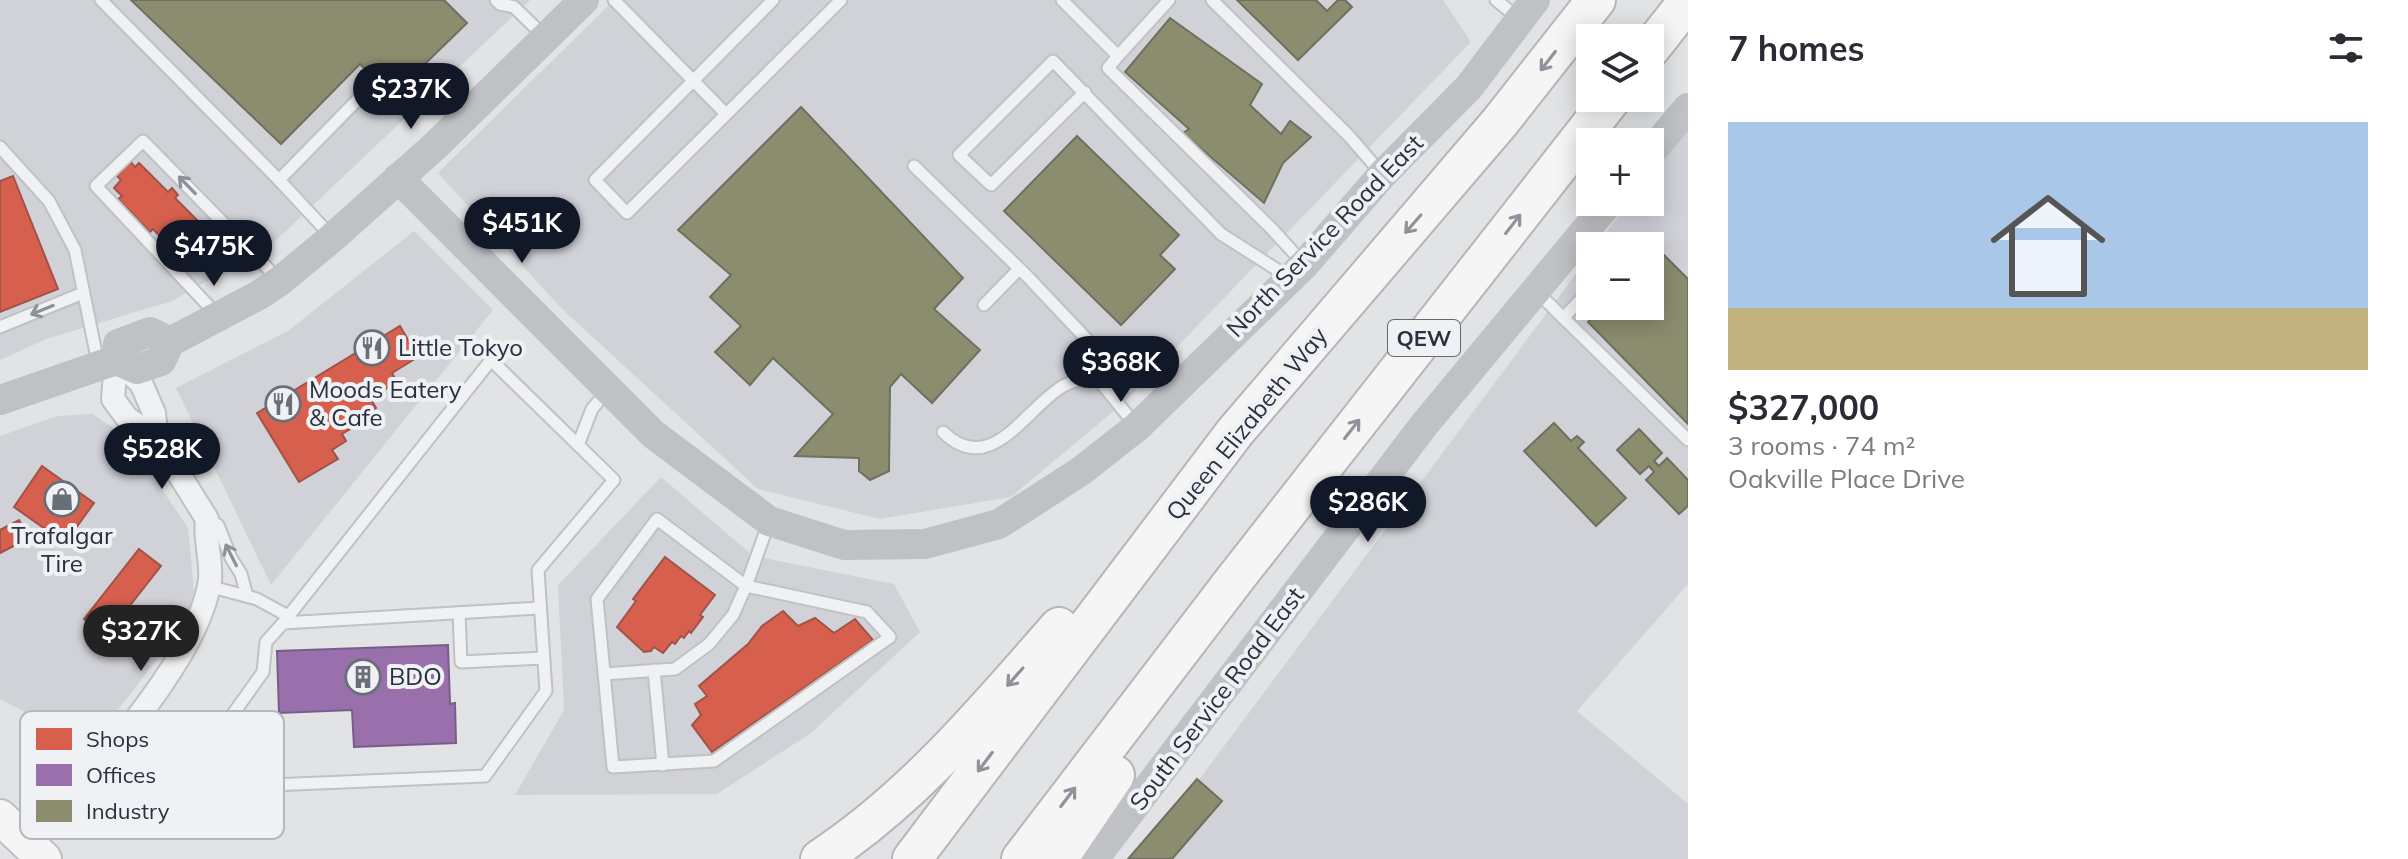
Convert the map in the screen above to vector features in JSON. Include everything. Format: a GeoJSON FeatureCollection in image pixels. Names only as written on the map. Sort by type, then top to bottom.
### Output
{"type":"FeatureCollection","features":[{"type":"Feature","properties":{"kind":"highway","name":"Queen Elizabeth Way"},"geometry":{"type":"LineString","coordinates":[[912,859],[1235,432],[1500,122],[1596,0]]}},
{"type":"Feature","properties":{"kind":"highway"},"geometry":{"type":"LineString","coordinates":[[1664,31],[1688,1]]}},
{"type":"Feature","properties":{"kind":"highway","name":"QEW"},"geometry":{"type":"LineString","coordinates":[[1021,859],[1235,579],[1601,112]]}},
{"type":"Feature","properties":{"kind":"highway"},"geometry":{"type":"LineString","coordinates":[[820,859],[858,833],[955,746],[1165,504],[1235,432]]}},
{"type":"Feature","properties":{"kind":"highway"},"geometry":{"type":"LineString","coordinates":[[1058,859],[1210,636],[1235,579]]}},
{"type":"Feature","properties":{"kind":"main road"},"geometry":{"type":"LineString","coordinates":[[0,817],[20,836]]}},
{"type":"Feature","properties":{"kind":"main road"},"geometry":{"type":"LineString","coordinates":[[23,839],[44,859]]}},
{"type":"Feature","properties":{"kind":"street"},"geometry":{"type":"LineString","coordinates":[[140,711],[161,685],[198,623],[210,578],[207,519],[157,439],[127,418],[113,399],[107,363],[118,344],[150,332],[170,342],[280,281],[435,146],[584,0]]}},
{"type":"Feature","properties":{"kind":"street","name":"North Service Road East"},"geometry":{"type":"LineString","coordinates":[[398,178],[653,434],[769,521],[844,545],[925,544],[999,524],[1081,471],[1137,427],[1297,271],[1382,175],[1469,87],[1528,10]]}},
{"type":"Feature","properties":{"kind":"street"},"geometry":{"type":"LineString","coordinates":[[1664,136],[1688,108]]}},
{"type":"Feature","properties":{"kind":"street","name":"South Service Road East"},"geometry":{"type":"LineString","coordinates":[[1094,859],[1424,425],[1598,216]]}},
{"type":"Feature","properties":{"kind":"street"},"geometry":{"type":"LineString","coordinates":[[0,400],[107,363],[141,383],[154,413],[157,439]]}},
{"type":"Feature","properties":{"kind":"lane"},"geometry":{"type":"LineString","coordinates":[[101,0],[332,238]]}},
{"type":"Feature","properties":{"kind":"lane"},"geometry":{"type":"LineString","coordinates":[[496,0],[500,4],[514,3],[545,37]]}},
{"type":"Feature","properties":{"kind":"lane"},"geometry":{"type":"LineString","coordinates":[[614,0],[726,114]]}},
{"type":"Feature","properties":{"kind":"lane"},"geometry":{"type":"LineString","coordinates":[[773,0],[595,180],[627,213],[841,0]]}},
{"type":"Feature","properties":{"kind":"lane"},"geometry":{"type":"LineString","coordinates":[[1062,0],[1118,56]]}},
{"type":"Feature","properties":{"kind":"lane"},"geometry":{"type":"LineString","coordinates":[[1169,0],[1108,68],[1272,229],[1297,271]]}},
{"type":"Feature","properties":{"kind":"lane"},"geometry":{"type":"LineString","coordinates":[[1212,0],[1349,136],[1382,175]]}},
{"type":"Feature","properties":{"kind":"lane"},"geometry":{"type":"LineString","coordinates":[[1496,0],[1528,10]]}},
{"type":"Feature","properties":{"kind":"lane"},"geometry":{"type":"LineString","coordinates":[[1085,92],[991,185],[959,155],[1053,61],[1085,92],[1221,234],[1297,271]]}},
{"type":"Feature","properties":{"kind":"lane"},"geometry":{"type":"LineString","coordinates":[[279,180],[370,87]]}},
{"type":"Feature","properties":{"kind":"lane"},"geometry":{"type":"LineString","coordinates":[[218,317],[96,186],[143,141],[280,281]]}},
{"type":"Feature","properties":{"kind":"lane"},"geometry":{"type":"LineString","coordinates":[[0,147],[49,201],[75,250],[83,293],[107,363]]}},
{"type":"Feature","properties":{"kind":"lane"},"geometry":{"type":"LineString","coordinates":[[914,166],[1095,348],[1095,375],[1137,427]]}},
{"type":"Feature","properties":{"kind":"lane"},"geometry":{"type":"LineString","coordinates":[[984,305],[1019,269]]}},
{"type":"Feature","properties":{"kind":"lane"},"geometry":{"type":"LineString","coordinates":[[1536,291],[1688,440]]}},
{"type":"Feature","properties":{"kind":"lane"},"geometry":{"type":"LineString","coordinates":[[0,327],[83,293]]}},
{"type":"Feature","properties":{"kind":"lane"},"geometry":{"type":"LineString","coordinates":[[1563,318],[1576,305]]}},
{"type":"Feature","properties":{"kind":"lane"},"geometry":{"type":"LineString","coordinates":[[235,711],[263,672],[266,642],[491,360],[614,480],[538,570],[546,691],[485,776],[284,784]]}},
{"type":"Feature","properties":{"kind":"lane"},"geometry":{"type":"LineString","coordinates":[[943,432],[956,444],[972,449],[988,444],[1007,435],[1064,385],[1095,375]]}},
{"type":"Feature","properties":{"kind":"lane"},"geometry":{"type":"LineString","coordinates":[[578,445],[592,409],[609,390]]}},
{"type":"Feature","properties":{"kind":"lane"},"geometry":{"type":"LineString","coordinates":[[207,519],[218,525],[241,574],[247,596]]}},
{"type":"Feature","properties":{"kind":"lane"},"geometry":{"type":"LineString","coordinates":[[657,519],[746,586],[867,612],[890,637],[714,761],[613,767],[597,599],[657,519]]}},
{"type":"Feature","properties":{"kind":"lane"},"geometry":{"type":"LineString","coordinates":[[604,674],[675,669],[709,644],[733,615],[769,521]]}},
{"type":"Feature","properties":{"kind":"lane"},"geometry":{"type":"LineString","coordinates":[[208,586],[247,596],[286,620],[539,608]]}},
{"type":"Feature","properties":{"kind":"lane"},"geometry":{"type":"LineString","coordinates":[[459,613],[461,662],[543,658]]}},
{"type":"Feature","properties":{"kind":"lane"},"geometry":{"type":"LineString","coordinates":[[654,670],[663,765]]}},
{"type":"Feature","properties":{"kind":"shaded area"},"geometry":{"type":"Polygon","coordinates":[[[0,0],[530,0],[272,244],[172,301],[46,339],[0,360],[0,0]]]}},
{"type":"Feature","properties":{"kind":"shaded area"},"geometry":{"type":"Polygon","coordinates":[[[614,0],[1443,0],[1471,42],[1121,405],[1011,497],[880,519],[758,489],[560,307],[438,173],[614,0]]]}},
{"type":"Feature","properties":{"kind":"shaded area"},"geometry":{"type":"Polygon","coordinates":[[[1688,126],[1688,584],[1577,711],[1688,804],[1688,859],[1140,859],[1576,274],[1576,320],[1664,320],[1664,232],[1606,232],[1618,216],[1664,216],[1664,157],[1688,126]]]}},
{"type":"Feature","properties":{"kind":"shaded area"},"geometry":{"type":"Polygon","coordinates":[[[414,231],[493,310],[271,585],[176,388],[288,331],[414,231]]]}},
{"type":"Feature","properties":{"kind":"shaded area"},"geometry":{"type":"Polygon","coordinates":[[[92,414],[127,437],[188,528],[194,591],[186,622],[117,711],[23,711],[0,699],[0,436],[57,416],[92,414]]]}},
{"type":"Feature","properties":{"kind":"shaded area"},"geometry":{"type":"Polygon","coordinates":[[[661,477],[753,556],[894,584],[920,632],[811,733],[717,794],[515,795],[564,710],[558,585],[661,477]]]}},
{"type":"Feature","properties":{"kind":"building: Shops"},"geometry":{"type":"Polygon","coordinates":[[[131,162],[135,167],[139,163],[168,192],[172,188],[178,195],[175,198],[203,226],[176,253],[118,199],[122,196],[114,188],[121,180],[117,176],[131,162]]]}},
{"type":"Feature","properties":{"kind":"building: Shops"},"geometry":{"type":"Polygon","coordinates":[[[13,176],[58,289],[0,312],[0,181],[13,176]]]}},
{"type":"Feature","properties":{"kind":"building: Shops"},"geometry":{"type":"Polygon","coordinates":[[[400,326],[418,357],[392,373],[397,382],[370,398],[376,408],[361,417],[364,421],[342,434],[346,441],[332,450],[338,459],[299,482],[257,413],[400,326]]]}},
{"type":"Feature","properties":{"kind":"building: Shops"},"geometry":{"type":"Polygon","coordinates":[[[42,466],[94,503],[65,543],[14,507],[42,466]]]}},
{"type":"Feature","properties":{"kind":"building: Shops"},"geometry":{"type":"Polygon","coordinates":[[[19,520],[29,538],[0,553],[0,530],[19,520]]]}},
{"type":"Feature","properties":{"kind":"building: Shops"},"geometry":{"type":"Polygon","coordinates":[[[139,549],[161,566],[106,636],[84,619],[139,549]]]}},
{"type":"Feature","properties":{"kind":"building: Shops"},"geometry":{"type":"Polygon","coordinates":[[[665,557],[715,595],[691,633],[689,631],[684,638],[681,636],[675,644],[672,642],[663,653],[654,647],[644,652],[617,627],[636,601],[633,599],[665,557]]]}},
{"type":"Feature","properties":{"kind":"building: Shops"},"geometry":{"type":"Polygon","coordinates":[[[783,611],[798,626],[815,618],[834,633],[855,619],[873,640],[712,752],[692,725],[701,715],[695,704],[707,696],[699,686],[748,644],[762,626],[783,611]]]}},
{"type":"Feature","properties":{"kind":"building: Offices","name":"BDO"},"geometry":{"type":"Polygon","coordinates":[[[448,645],[450,704],[455,703],[456,743],[354,747],[352,710],[279,711],[277,651],[448,645]]]}},
{"type":"Feature","properties":{"kind":"building: Industry"},"geometry":{"type":"Polygon","coordinates":[[[131,0],[444,0],[467,23],[392,96],[360,64],[281,144],[131,0]]]}},
{"type":"Feature","properties":{"kind":"building: Industry"},"geometry":{"type":"Polygon","coordinates":[[[1237,0],[1316,0],[1327,11],[1338,0],[1345,0],[1352,7],[1298,60],[1237,0]]]}},
{"type":"Feature","properties":{"kind":"building: Industry"},"geometry":{"type":"Polygon","coordinates":[[[1170,18],[1262,84],[1250,105],[1281,134],[1290,121],[1311,137],[1283,163],[1264,203],[1183,133],[1189,129],[1125,72],[1170,18]]]}},
{"type":"Feature","properties":{"kind":"building: Industry"},"geometry":{"type":"Polygon","coordinates":[[[801,107],[963,278],[934,309],[980,350],[932,403],[901,374],[890,387],[889,471],[870,480],[859,471],[859,458],[795,456],[833,414],[773,358],[750,385],[715,352],[741,326],[710,297],[731,275],[678,230],[801,107]]]}},
{"type":"Feature","properties":{"kind":"building: Industry"},"geometry":{"type":"Polygon","coordinates":[[[1077,136],[1179,235],[1160,255],[1175,269],[1121,325],[1004,211],[1077,136]]]}},
{"type":"Feature","properties":{"kind":"building: Industry"},"geometry":{"type":"Polygon","coordinates":[[[1664,255],[1688,279],[1688,424],[1588,322],[1664,320],[1664,255]]]}},
{"type":"Feature","properties":{"kind":"building: Industry"},"geometry":{"type":"Polygon","coordinates":[[[1554,423],[1571,441],[1577,436],[1584,442],[1578,448],[1626,498],[1596,526],[1524,451],[1554,423]]]}},
{"type":"Feature","properties":{"kind":"building: Industry"},"geometry":{"type":"Polygon","coordinates":[[[1639,429],[1662,453],[1654,461],[1659,466],[1667,458],[1688,480],[1688,506],[1679,514],[1646,480],[1654,472],[1649,466],[1640,474],[1617,450],[1639,429]]]}},
{"type":"Feature","properties":{"kind":"building: Industry"},"geometry":{"type":"Polygon","coordinates":[[[1197,779],[1222,801],[1172,859],[1128,859],[1197,779]]]}},
{"type":"Feature","properties":{"kind":"place","name":"Little Tokyo"},"geometry":{"type":"Point","coordinates":[372,348]}},
{"type":"Feature","properties":{"kind":"place","name":"Moods Eatery & Cafe"},"geometry":{"type":"Point","coordinates":[283,404]}},
{"type":"Feature","properties":{"kind":"place","name":"Trafalgar Tire"},"geometry":{"type":"Point","coordinates":[62,499]}},
{"type":"Feature","properties":{"kind":"place","name":"BDO"},"geometry":{"type":"Point","coordinates":[363,677]}}]}
